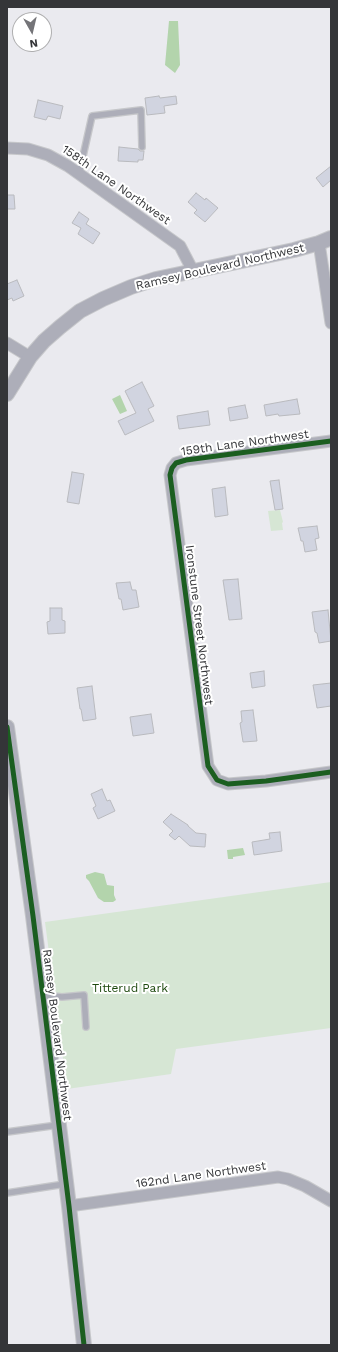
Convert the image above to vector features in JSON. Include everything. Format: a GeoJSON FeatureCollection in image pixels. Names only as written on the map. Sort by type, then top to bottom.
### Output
{"type":"FeatureCollection","features":[{"type":"Feature","properties":{"kind":"street","name":"158th Lane Northwest"},"geometry":{"type":"LineString","coordinates":[[7,148],[28,149],[48,155],[79,174],[180,246],[193,271]]}},
{"type":"Feature","properties":{"kind":"street","name":"Ramsey Boulevard Northwest"},"geometry":{"type":"LineString","coordinates":[[7,394],[30,357],[44,341],[60,326],[80,311],[103,299],[156,279],[294,250],[325,240]]}},
{"type":"Feature","properties":{"kind":"street"},"geometry":{"type":"LineString","coordinates":[[325,240],[331,323]]}},
{"type":"Feature","properties":{"kind":"street"},"geometry":{"type":"LineString","coordinates":[[7,342],[30,357]]}},
{"type":"Feature","properties":{"kind":"street","name":"159th Lane Northwest"},"geometry":{"type":"LineString","coordinates":[[170,474],[176,463],[186,460],[331,441]]}},
{"type":"Feature","properties":{"kind":"street","name":"Ironstune Street Northwest"},"geometry":{"type":"LineString","coordinates":[[170,474],[208,766],[217,780],[228,784],[266,781],[331,772]]}},
{"type":"Feature","properties":{"kind":"street","name":"Ramsey Boulevard Northwest"},"geometry":{"type":"LineString","coordinates":[[7,727],[43,995],[69,1206],[84,1345]]}},
{"type":"Feature","properties":{"kind":"street","name":"162nd Lane Northwest"},"geometry":{"type":"LineString","coordinates":[[69,1206],[278,1177],[288,1179],[305,1186],[331,1201]]}},
{"type":"Feature","properties":{"kind":"lane"},"geometry":{"type":"LineString","coordinates":[[79,174],[92,116],[141,110],[142,147]]}},
{"type":"Feature","properties":{"kind":"lane"},"geometry":{"type":"LineString","coordinates":[[43,995],[62,997],[84,995],[86,1027]]}},
{"type":"Feature","properties":{"kind":"lane"},"geometry":{"type":"LineString","coordinates":[[7,1132],[59,1125]]}},
{"type":"Feature","properties":{"kind":"lane"},"geometry":{"type":"LineString","coordinates":[[7,1193],[66,1184]]}},
{"type":"Feature","properties":{"kind":"green space"},"geometry":{"type":"Polygon","coordinates":[[[280,510],[283,530],[271,531],[268,511],[280,510]]]}},
{"type":"Feature","properties":{"kind":"green space","name":"Titterud Park"},"geometry":{"type":"Polygon","coordinates":[[[331,882],[331,1028],[176,1049],[171,1074],[67,1089],[45,922],[331,882]]]}},
{"type":"Feature","properties":{"kind":"shaded area"},"geometry":{"type":"Polygon","coordinates":[[[169,21],[178,21],[180,65],[175,73],[165,65],[169,21]]]}},
{"type":"Feature","properties":{"kind":"shaded area"},"geometry":{"type":"Polygon","coordinates":[[[120,395],[127,411],[120,414],[112,399],[120,395]]]}},
{"type":"Feature","properties":{"kind":"shaded area"},"geometry":{"type":"Polygon","coordinates":[[[243,848],[245,855],[228,859],[227,850],[243,848]]]}},
{"type":"Feature","properties":{"kind":"shaded area"},"geometry":{"type":"Polygon","coordinates":[[[95,872],[104,874],[107,885],[114,886],[114,895],[116,900],[113,902],[104,902],[98,898],[86,878],[86,875],[95,872]]]}},
{"type":"Feature","properties":{"kind":"building"},"geometry":{"type":"Polygon","coordinates":[[[159,96],[160,98],[176,96],[177,104],[164,106],[165,113],[147,115],[145,98],[159,96]]]}},
{"type":"Feature","properties":{"kind":"building"},"geometry":{"type":"Polygon","coordinates":[[[38,100],[63,106],[60,119],[48,116],[46,120],[34,117],[38,100]]]}},
{"type":"Feature","properties":{"kind":"building"},"geometry":{"type":"Polygon","coordinates":[[[119,147],[144,151],[143,160],[138,160],[138,162],[118,161],[119,147]]]}},
{"type":"Feature","properties":{"kind":"building"},"geometry":{"type":"Polygon","coordinates":[[[331,166],[331,180],[323,187],[316,178],[331,166]]]}},
{"type":"Feature","properties":{"kind":"building"},"geometry":{"type":"Polygon","coordinates":[[[196,193],[205,200],[206,198],[218,208],[205,222],[194,213],[197,210],[188,202],[196,193]]]}},
{"type":"Feature","properties":{"kind":"building"},"geometry":{"type":"Polygon","coordinates":[[[7,195],[14,195],[15,209],[7,209],[7,195]]]}},
{"type":"Feature","properties":{"kind":"building"},"geometry":{"type":"Polygon","coordinates":[[[79,212],[89,219],[86,224],[100,233],[93,244],[78,234],[81,228],[72,223],[79,212]]]}},
{"type":"Feature","properties":{"kind":"building"},"geometry":{"type":"Polygon","coordinates":[[[17,280],[24,296],[13,301],[12,298],[7,300],[7,284],[17,280]]]}},
{"type":"Feature","properties":{"kind":"building"},"geometry":{"type":"Polygon","coordinates":[[[142,382],[154,406],[148,409],[154,421],[125,435],[118,421],[136,413],[125,391],[142,382]]]}},
{"type":"Feature","properties":{"kind":"building"},"geometry":{"type":"Polygon","coordinates":[[[297,399],[300,414],[279,416],[278,414],[266,416],[264,405],[297,399]]]}},
{"type":"Feature","properties":{"kind":"building"},"geometry":{"type":"Polygon","coordinates":[[[245,405],[248,418],[230,421],[228,408],[245,405]]]}},
{"type":"Feature","properties":{"kind":"building"},"geometry":{"type":"Polygon","coordinates":[[[208,411],[210,425],[179,429],[177,416],[208,411]]]}},
{"type":"Feature","properties":{"kind":"building"},"geometry":{"type":"Polygon","coordinates":[[[72,472],[84,474],[79,504],[67,502],[72,472]]]}},
{"type":"Feature","properties":{"kind":"building"},"geometry":{"type":"Polygon","coordinates":[[[279,480],[283,509],[275,510],[270,481],[279,480]]]}},
{"type":"Feature","properties":{"kind":"building"},"geometry":{"type":"Polygon","coordinates":[[[225,487],[228,515],[215,517],[212,489],[225,487]]]}},
{"type":"Feature","properties":{"kind":"building"},"geometry":{"type":"Polygon","coordinates":[[[317,526],[319,538],[315,539],[317,550],[305,552],[298,528],[317,526]]]}},
{"type":"Feature","properties":{"kind":"building"},"geometry":{"type":"Polygon","coordinates":[[[238,579],[242,619],[229,620],[223,580],[238,579]]]}},
{"type":"Feature","properties":{"kind":"building"},"geometry":{"type":"Polygon","coordinates":[[[130,582],[132,590],[136,590],[139,607],[123,610],[116,583],[130,582]]]}},
{"type":"Feature","properties":{"kind":"building"},"geometry":{"type":"Polygon","coordinates":[[[50,608],[62,608],[62,620],[65,621],[65,633],[48,634],[47,622],[50,621],[50,608]]]}},
{"type":"Feature","properties":{"kind":"building"},"geometry":{"type":"Polygon","coordinates":[[[328,610],[331,641],[319,643],[317,633],[315,632],[312,612],[328,610]]]}},
{"type":"Feature","properties":{"kind":"building"},"geometry":{"type":"Polygon","coordinates":[[[264,671],[265,686],[252,688],[250,673],[264,671]]]}},
{"type":"Feature","properties":{"kind":"building"},"geometry":{"type":"Polygon","coordinates":[[[331,683],[331,706],[317,708],[313,685],[331,683]]]}},
{"type":"Feature","properties":{"kind":"building"},"geometry":{"type":"Polygon","coordinates":[[[92,686],[96,719],[83,721],[77,688],[92,686]]]}},
{"type":"Feature","properties":{"kind":"building"},"geometry":{"type":"Polygon","coordinates":[[[253,710],[257,741],[243,742],[240,723],[242,722],[241,711],[253,710]]]}},
{"type":"Feature","properties":{"kind":"building"},"geometry":{"type":"Polygon","coordinates":[[[151,714],[154,733],[133,736],[130,717],[151,714]]]}},
{"type":"Feature","properties":{"kind":"building"},"geometry":{"type":"Polygon","coordinates":[[[102,789],[107,801],[110,800],[115,811],[98,819],[93,808],[96,806],[91,794],[102,789]]]}},
{"type":"Feature","properties":{"kind":"building"},"geometry":{"type":"Polygon","coordinates":[[[171,814],[188,825],[196,833],[206,834],[205,847],[190,846],[179,836],[175,840],[169,835],[173,831],[163,822],[171,814]]]}},
{"type":"Feature","properties":{"kind":"building"},"geometry":{"type":"Polygon","coordinates":[[[280,832],[282,851],[254,855],[252,842],[270,839],[269,833],[280,832]]]}},
{"type":"Feature","properties":{"kind":"cycle path"},"geometry":{"type":"LineString","coordinates":[[331,441],[186,460],[176,463],[172,468],[170,475],[208,766],[217,780],[228,784],[266,781],[331,772]]}},
{"type":"Feature","properties":{"kind":"cycle path"},"geometry":{"type":"LineString","coordinates":[[7,727],[33,916],[69,1206],[84,1345]]}}]}
